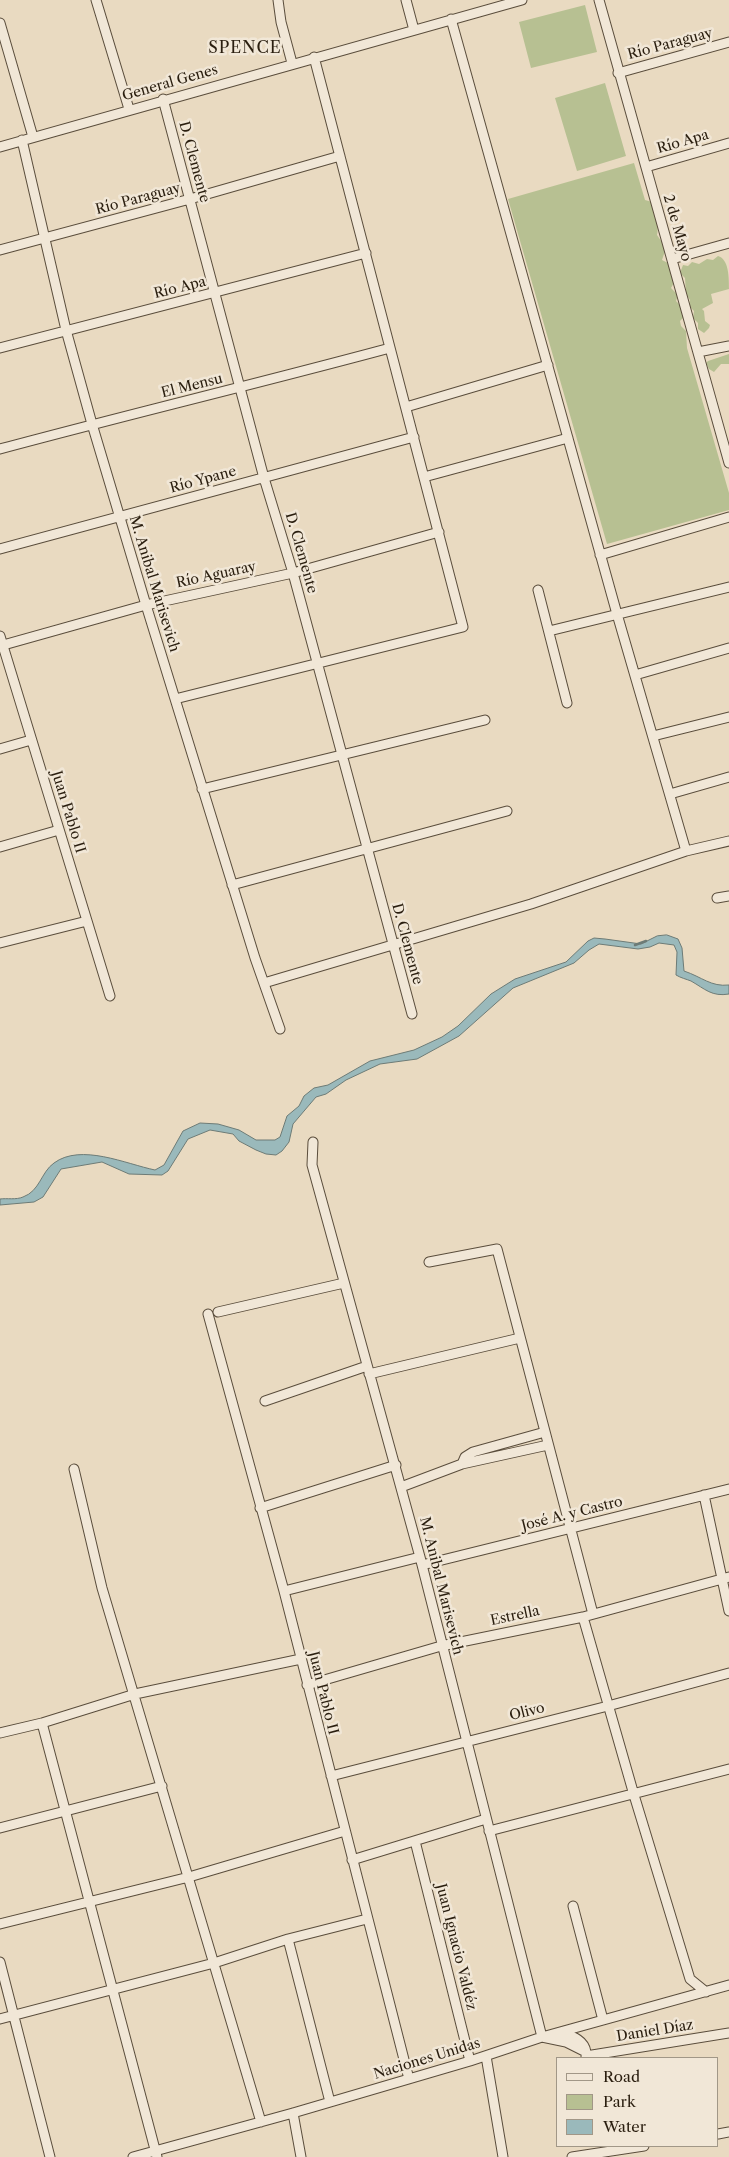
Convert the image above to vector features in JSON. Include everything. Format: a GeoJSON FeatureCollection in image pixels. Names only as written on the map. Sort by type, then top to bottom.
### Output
{"type":"FeatureCollection","features":[{"type":"Feature","properties":{"kind":"street"},"geometry":{"type":"LineString","coordinates":[[96,0],[129,109]]}},
{"type":"Feature","properties":{"kind":"street"},"geometry":{"type":"LineString","coordinates":[[278,0],[281,22],[292,64]]}},
{"type":"Feature","properties":{"kind":"street"},"geometry":{"type":"LineString","coordinates":[[406,0],[414,30]]}},
{"type":"Feature","properties":{"kind":"street","name":"General Genes"},"geometry":{"type":"LineString","coordinates":[[0,147],[414,30],[503,2],[522,0]]}},
{"type":"Feature","properties":{"kind":"street","name":"2 de Mayo"},"geometry":{"type":"LineString","coordinates":[[600,0],[618,73],[729,463]]}},
{"type":"Feature","properties":{"kind":"street"},"geometry":{"type":"LineString","coordinates":[[451,19],[600,554],[686,851]]}},
{"type":"Feature","properties":{"kind":"street"},"geometry":{"type":"LineString","coordinates":[[0,23],[34,137]]}},
{"type":"Feature","properties":{"kind":"street","name":"Río Paraguay"},"geometry":{"type":"LineString","coordinates":[[618,73],[729,42]]}},
{"type":"Feature","properties":{"kind":"street"},"geometry":{"type":"LineString","coordinates":[[175,699],[463,627],[314,57]]}},
{"type":"Feature","properties":{"kind":"street","name":"D. Clemente"},"geometry":{"type":"LineString","coordinates":[[163,100],[264,478],[293,573],[412,1014]]}},
{"type":"Feature","properties":{"kind":"street","name":"M. Anibal Marisevich"},"geometry":{"type":"LineString","coordinates":[[22,140],[66,330],[92,424],[202,789],[280,1029]]}},
{"type":"Feature","properties":{"kind":"street","name":"Río Apa"},"geometry":{"type":"LineString","coordinates":[[646,167],[729,143]]}},
{"type":"Feature","properties":{"kind":"street","name":"Río Paraguay"},"geometry":{"type":"LineString","coordinates":[[0,250],[340,156]]}},
{"type":"Feature","properties":{"kind":"street"},"geometry":{"type":"LineString","coordinates":[[672,259],[729,243]]}},
{"type":"Feature","properties":{"kind":"street","name":"Río Apa"},"geometry":{"type":"LineString","coordinates":[[0,348],[366,254]]}},
{"type":"Feature","properties":{"kind":"street"},"geometry":{"type":"LineString","coordinates":[[698,352],[729,346]]}},
{"type":"Feature","properties":{"kind":"street","name":"El Mensu"},"geometry":{"type":"LineString","coordinates":[[0,449],[390,348]]}},
{"type":"Feature","properties":{"kind":"street"},"geometry":{"type":"LineString","coordinates":[[406,406],[548,365]]}},
{"type":"Feature","properties":{"kind":"street","name":"Río Ypane"},"geometry":{"type":"LineString","coordinates":[[0,548],[414,437]]}},
{"type":"Feature","properties":{"kind":"street"},"geometry":{"type":"LineString","coordinates":[[424,477],[568,438]]}},
{"type":"Feature","properties":{"kind":"street"},"geometry":{"type":"LineString","coordinates":[[600,554],[729,517]]}},
{"type":"Feature","properties":{"kind":"street","name":"Río Aguaray"},"geometry":{"type":"LineString","coordinates":[[1,643],[146,605],[293,573],[438,532]]}},
{"type":"Feature","properties":{"kind":"street"},"geometry":{"type":"LineString","coordinates":[[548,631],[729,587]]}},
{"type":"Feature","properties":{"kind":"street"},"geometry":{"type":"LineString","coordinates":[[538,590],[567,703]]}},
{"type":"Feature","properties":{"kind":"street","name":"Juan Pablo II"},"geometry":{"type":"LineString","coordinates":[[1,643],[110,996]]}},
{"type":"Feature","properties":{"kind":"street"},"geometry":{"type":"LineString","coordinates":[[635,675],[729,648]]}},
{"type":"Feature","properties":{"kind":"street"},"geometry":{"type":"LineString","coordinates":[[654,736],[729,717]]}},
{"type":"Feature","properties":{"kind":"street"},"geometry":{"type":"LineString","coordinates":[[202,789],[485,720]]}},
{"type":"Feature","properties":{"kind":"street"},"geometry":{"type":"LineString","coordinates":[[0,749],[31,740]]}},
{"type":"Feature","properties":{"kind":"street"},"geometry":{"type":"LineString","coordinates":[[670,794],[729,777]]}},
{"type":"Feature","properties":{"kind":"street"},"geometry":{"type":"LineString","coordinates":[[232,885],[507,811]]}},
{"type":"Feature","properties":{"kind":"street"},"geometry":{"type":"LineString","coordinates":[[0,847],[58,830]]}},
{"type":"Feature","properties":{"kind":"street"},"geometry":{"type":"LineString","coordinates":[[264,983],[531,904],[686,851],[729,841]]}},
{"type":"Feature","properties":{"kind":"street"},"geometry":{"type":"LineString","coordinates":[[717,898],[729,896]]}},
{"type":"Feature","properties":{"kind":"street"},"geometry":{"type":"LineString","coordinates":[[0,944],[87,921]]}},
{"type":"Feature","properties":{"kind":"street","name":"M. Anibal Marisevich"},"geometry":{"type":"LineString","coordinates":[[313,1142],[312,1165],[396,1466],[542,2037]]}},
{"type":"Feature","properties":{"kind":"street"},"geometry":{"type":"LineString","coordinates":[[429,1262],[496,1249],[593,1614]]}},
{"type":"Feature","properties":{"kind":"street"},"geometry":{"type":"LineString","coordinates":[[218,1312],[344,1283]]}},
{"type":"Feature","properties":{"kind":"street","name":"Juan Pablo II"},"geometry":{"type":"LineString","coordinates":[[208,1314],[284,1591],[409,2079]]}},
{"type":"Feature","properties":{"kind":"street"},"geometry":{"type":"LineString","coordinates":[[265,1401],[368,1370],[520,1338]]}},
{"type":"Feature","properties":{"kind":"street"},"geometry":{"type":"LineString","coordinates":[[462,1464],[466,1457],[473,1452],[545,1432]]}},
{"type":"Feature","properties":{"kind":"street"},"geometry":{"type":"LineString","coordinates":[[401,1487],[462,1464],[548,1445]]}},
{"type":"Feature","properties":{"kind":"street"},"geometry":{"type":"LineString","coordinates":[[260,1508],[396,1466]]}},
{"type":"Feature","properties":{"kind":"street"},"geometry":{"type":"LineString","coordinates":[[74,1468],[102,1588],[262,2122]]}},
{"type":"Feature","properties":{"kind":"street","name":"José A. y Castro"},"geometry":{"type":"LineString","coordinates":[[284,1591],[571,1530],[729,1489]]}},
{"type":"Feature","properties":{"kind":"street"},"geometry":{"type":"LineString","coordinates":[[704,1495],[725,1578],[729,1611]]}},
{"type":"Feature","properties":{"kind":"street","name":"Estrella"},"geometry":{"type":"LineString","coordinates":[[307,1685],[441,1646],[593,1614],[725,1578]]}},
{"type":"Feature","properties":{"kind":"street"},"geometry":{"type":"LineString","coordinates":[[583,1616],[634,1795],[690,1979],[706,1992]]}},
{"type":"Feature","properties":{"kind":"street"},"geometry":{"type":"LineString","coordinates":[[0,1733],[42,1723],[135,1694],[300,1659]]}},
{"type":"Feature","properties":{"kind":"street","name":"Olivo"},"geometry":{"type":"LineString","coordinates":[[331,1776],[466,1740],[608,1706],[729,1673]]}},
{"type":"Feature","properties":{"kind":"street"},"geometry":{"type":"LineString","coordinates":[[42,1723],[157,2154]]}},
{"type":"Feature","properties":{"kind":"street"},"geometry":{"type":"LineString","coordinates":[[489,1830],[634,1795],[729,1769]]}},
{"type":"Feature","properties":{"kind":"street"},"geometry":{"type":"LineString","coordinates":[[0,1828],[162,1786]]}},
{"type":"Feature","properties":{"kind":"street"},"geometry":{"type":"LineString","coordinates":[[352,1860],[486,1819]]}},
{"type":"Feature","properties":{"kind":"street"},"geometry":{"type":"LineString","coordinates":[[0,1924],[189,1877],[345,1831]]}},
{"type":"Feature","properties":{"kind":"street","name":"Juan Ignacio Valdéz"},"geometry":{"type":"LineString","coordinates":[[416,1841],[470,2061]]}},
{"type":"Feature","properties":{"kind":"street"},"geometry":{"type":"LineString","coordinates":[[573,1906],[603,2020]]}},
{"type":"Feature","properties":{"kind":"street"},"geometry":{"type":"LineString","coordinates":[[0,2019],[214,1964],[288,1939],[367,1919]]}},
{"type":"Feature","properties":{"kind":"street"},"geometry":{"type":"LineString","coordinates":[[288,1939],[330,2102]]}},
{"type":"Feature","properties":{"kind":"street"},"geometry":{"type":"LineString","coordinates":[[0,1962],[50,2157]]}},
{"type":"Feature","properties":{"kind":"street","name":"Naciones Unidas"},"geometry":{"type":"LineString","coordinates":[[133,2157],[157,2154],[470,2061],[542,2037],[729,1985]]}},
{"type":"Feature","properties":{"kind":"street"},"geometry":{"type":"LineString","coordinates":[[560,2032],[581,2041],[585,2045],[586,2055]]}},
{"type":"Feature","properties":{"kind":"street","name":"Daniel Díaz"},"geometry":{"type":"LineString","coordinates":[[586,2055],[729,2033]]}},
{"type":"Feature","properties":{"kind":"street"},"geometry":{"type":"LineString","coordinates":[[542,2037],[566,2042],[586,2055]]}},
{"type":"Feature","properties":{"kind":"street"},"geometry":{"type":"LineString","coordinates":[[486,2056],[503,2157]]}},
{"type":"Feature","properties":{"kind":"street"},"geometry":{"type":"LineString","coordinates":[[293,2114],[301,2157]]}},
{"type":"Feature","properties":{"kind":"street"},"geometry":{"type":"LineString","coordinates":[[572,2157],[599,2149],[629,2147]]}},
{"type":"Feature","properties":{"kind":"green space"},"geometry":{"type":"Polygon","coordinates":[[[585,5],[597,52],[531,68],[519,22],[585,5]]]}},
{"type":"Feature","properties":{"kind":"green space"},"geometry":{"type":"Polygon","coordinates":[[[605,83],[626,156],[577,171],[555,98],[605,83]]]}},
{"type":"Feature","properties":{"kind":"green space"},"geometry":{"type":"Polygon","coordinates":[[[634,163],[645,200],[653,204],[657,235],[666,248],[662,260],[668,263],[676,279],[671,288],[678,295],[676,301],[680,305],[684,317],[680,321],[681,326],[686,331],[687,348],[729,493],[729,510],[607,544],[508,199],[634,163]]]}},
{"type":"Feature","properties":{"kind":"green space"},"geometry":{"type":"Polygon","coordinates":[[[718,256],[722,258],[726,265],[729,289],[711,294],[713,303],[702,309],[705,321],[710,325],[704,333],[698,329],[698,323],[693,318],[694,311],[689,306],[690,300],[686,294],[685,278],[680,273],[683,265],[688,266],[692,262],[699,264],[707,259],[713,260],[718,256]]]}},
{"type":"Feature","properties":{"kind":"green space"},"geometry":{"type":"Polygon","coordinates":[[[729,354],[729,364],[721,364],[714,372],[709,369],[706,363],[708,361],[729,354]]]}},
{"type":"Feature","properties":{"kind":"water"},"geometry":{"type":"Polygon","coordinates":[[[667,935],[678,939],[682,948],[684,971],[712,983],[729,985],[729,994],[713,993],[676,975],[677,952],[674,945],[659,943],[638,949],[599,944],[574,963],[513,988],[459,1036],[417,1059],[380,1064],[346,1080],[326,1094],[316,1097],[293,1124],[289,1142],[276,1155],[256,1150],[239,1141],[233,1134],[210,1130],[188,1139],[168,1171],[162,1175],[129,1174],[102,1162],[61,1169],[43,1197],[34,1202],[0,1205],[0,1199],[23,1197],[29,1194],[37,1186],[46,1171],[54,1163],[65,1157],[90,1155],[104,1157],[155,1170],[164,1165],[183,1131],[200,1123],[218,1124],[239,1130],[256,1140],[275,1140],[280,1137],[287,1116],[299,1106],[304,1096],[314,1088],[328,1085],[370,1061],[414,1050],[442,1037],[458,1026],[491,994],[515,979],[566,962],[588,941],[594,938],[641,944],[657,936],[667,935]]]}},
{"type":"Feature","properties":{"kind":"waterway"},"geometry":{"type":"LineString","coordinates":[[635,945],[646,941]]}},
{"type":"Feature","properties":{"kind":"district","name":"SPENCE"},"geometry":{"type":"Point","coordinates":[245,48]}}]}
